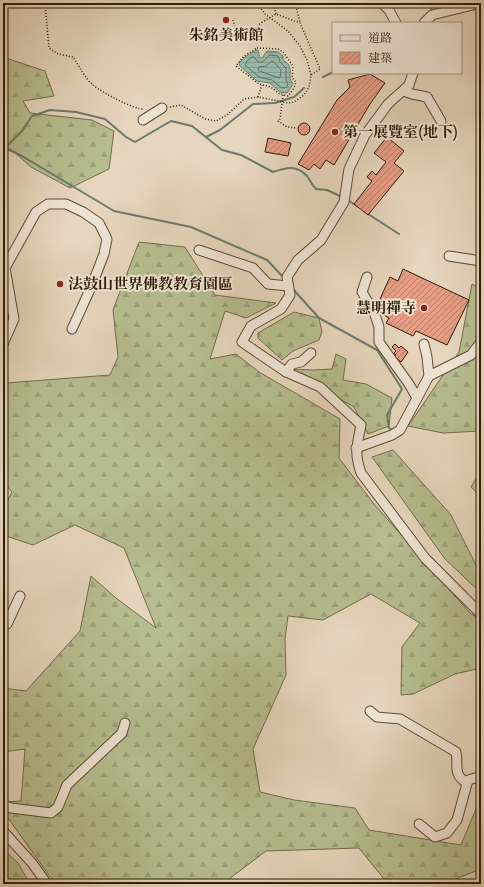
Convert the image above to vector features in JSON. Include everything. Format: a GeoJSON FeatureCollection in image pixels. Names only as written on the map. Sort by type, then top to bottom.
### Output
{"type":"FeatureCollection","features":[{"type":"Feature","properties":{"kind":"street"},"geometry":{"type":"LineString","coordinates":[[382,3],[389,10],[395,22]]}},
{"type":"Feature","properties":{"kind":"street"},"geometry":{"type":"LineString","coordinates":[[425,22],[432,15],[481,3]]}},
{"type":"Feature","properties":{"kind":"street"},"geometry":{"type":"LineString","coordinates":[[413,74],[409,85],[388,104],[365,136],[349,169],[344,202],[321,240],[298,260],[287,277],[290,295],[281,309],[250,326],[242,342],[286,372],[320,387],[361,426],[356,448],[356,459],[361,474],[425,558],[481,614]]}},
{"type":"Feature","properties":{"kind":"street"},"geometry":{"type":"LineString","coordinates":[[404,91],[427,97],[441,121]]}},
{"type":"Feature","properties":{"kind":"street"},"geometry":{"type":"LineString","coordinates":[[143,120],[162,108]]}},
{"type":"Feature","properties":{"kind":"street"},"geometry":{"type":"LineString","coordinates":[[3,344],[14,319],[4,268],[36,212],[48,204],[66,204],[83,212],[99,223],[107,240],[104,254],[92,285],[72,329]]}},
{"type":"Feature","properties":{"kind":"street"},"geometry":{"type":"LineString","coordinates":[[199,250],[252,268],[268,284],[288,286]]}},
{"type":"Feature","properties":{"kind":"street"},"geometry":{"type":"LineString","coordinates":[[449,256],[481,261]]}},
{"type":"Feature","properties":{"kind":"street"},"geometry":{"type":"LineString","coordinates":[[367,277],[362,292],[374,312],[379,327],[378,342],[409,384],[417,398]]}},
{"type":"Feature","properties":{"kind":"street"},"geometry":{"type":"LineString","coordinates":[[429,376],[471,355],[481,342]]}},
{"type":"Feature","properties":{"kind":"street"},"geometry":{"type":"LineString","coordinates":[[356,448],[392,436],[400,430],[429,376],[424,344]]}},
{"type":"Feature","properties":{"kind":"street"},"geometry":{"type":"LineString","coordinates":[[286,372],[292,364],[301,362],[311,353]]}},
{"type":"Feature","properties":{"kind":"street"},"geometry":{"type":"LineString","coordinates":[[3,626],[7,624],[20,596]]}},
{"type":"Feature","properties":{"kind":"street"},"geometry":{"type":"LineString","coordinates":[[370,711],[377,717],[400,719],[456,752],[457,772],[460,778],[467,783]]}},
{"type":"Feature","properties":{"kind":"street"},"geometry":{"type":"LineString","coordinates":[[3,805],[11,808],[51,813],[58,807],[67,785],[122,733],[125,723]]}},
{"type":"Feature","properties":{"kind":"street"},"geometry":{"type":"LineString","coordinates":[[419,824],[436,837],[447,833],[457,820],[468,780],[475,778],[481,779]]}},
{"type":"Feature","properties":{"kind":"street"},"geometry":{"type":"LineString","coordinates":[[3,831],[32,863],[47,884]]}},
{"type":"Feature","properties":{"kind":"path"},"geometry":{"type":"LineString","coordinates":[[162,108],[181,105],[204,119],[216,121],[227,115],[244,99],[258,97],[288,103],[294,102],[304,95],[309,87],[312,75],[300,46],[288,31],[265,14],[257,3]]}},
{"type":"Feature","properties":{"kind":"path"},"geometry":{"type":"LineString","coordinates":[[276,14],[274,6],[279,3]]}},
{"type":"Feature","properties":{"kind":"path"},"geometry":{"type":"LineString","coordinates":[[295,3],[300,23],[320,70],[312,75]]}},
{"type":"Feature","properties":{"kind":"path"},"geometry":{"type":"LineString","coordinates":[[45,4],[49,48],[58,54],[73,57],[93,85],[112,97],[139,110],[147,109]]}},
{"type":"Feature","properties":{"kind":"path"},"geometry":{"type":"LineString","coordinates":[[232,20],[236,30],[240,34],[245,35],[250,34],[258,24],[276,14]]}},
{"type":"Feature","properties":{"kind":"path"},"geometry":{"type":"LineString","coordinates":[[276,14],[300,23]]}},
{"type":"Feature","properties":{"kind":"path"},"geometry":{"type":"LineString","coordinates":[[257,48],[278,49],[283,52],[293,66],[292,78],[296,82],[294,88],[288,96],[278,94],[271,87],[263,85],[259,84],[236,66],[244,56],[257,48]]}},
{"type":"Feature","properties":{"kind":"path"},"geometry":{"type":"LineString","coordinates":[[288,76],[292,75]]}},
{"type":"Feature","properties":{"kind":"path"},"geometry":{"type":"LineString","coordinates":[[258,97],[263,85]]}},
{"type":"Feature","properties":{"kind":"path"},"geometry":{"type":"LineString","coordinates":[[283,95],[280,118],[278,121],[288,127],[297,128]]}},
{"type":"Feature","properties":{"kind":"green space"},"geometry":{"type":"Polygon","coordinates":[[[3,57],[45,71],[54,96],[23,101],[30,113],[92,120],[114,131],[109,169],[70,188],[31,167],[13,151],[3,145],[3,57]]]}},
{"type":"Feature","properties":{"kind":"green space"},"geometry":{"type":"Polygon","coordinates":[[[139,242],[185,247],[215,295],[276,303],[246,318],[225,311],[210,359],[236,354],[259,372],[340,419],[339,458],[374,504],[470,613],[481,620],[481,668],[455,674],[413,694],[401,695],[402,647],[420,623],[371,594],[323,620],[288,616],[285,639],[286,675],[253,749],[260,792],[294,800],[355,808],[369,830],[461,845],[481,797],[481,869],[448,882],[384,879],[359,848],[266,851],[229,879],[232,884],[57,884],[48,874],[3,811],[3,802],[21,801],[25,749],[3,752],[3,688],[26,691],[80,631],[91,576],[116,598],[156,628],[124,548],[75,525],[33,545],[3,535],[3,509],[12,492],[3,481],[3,388],[6,383],[110,375],[118,357],[113,310],[139,242]]]}},
{"type":"Feature","properties":{"kind":"green space"},"geometry":{"type":"Polygon","coordinates":[[[472,284],[481,289],[481,431],[443,433],[408,426],[459,352],[472,284]]]}},
{"type":"Feature","properties":{"kind":"green space"},"geometry":{"type":"Polygon","coordinates":[[[294,312],[319,318],[322,332],[319,340],[293,351],[282,360],[258,338],[258,333],[294,312]]]}},
{"type":"Feature","properties":{"kind":"green space"},"geometry":{"type":"Polygon","coordinates":[[[336,354],[346,359],[343,380],[366,384],[392,398],[389,426],[368,434],[354,407],[288,369],[332,369],[336,354]]]}},
{"type":"Feature","properties":{"kind":"green space"},"geometry":{"type":"Polygon","coordinates":[[[393,450],[451,515],[481,575],[481,593],[445,559],[372,457],[393,450]]]}},
{"type":"Feature","properties":{"kind":"green space"},"geometry":{"type":"Polygon","coordinates":[[[481,470],[481,497],[471,487],[481,470]]]}},
{"type":"Feature","properties":{"kind":"green space"},"geometry":{"type":"Polygon","coordinates":[[[3,849],[18,863],[30,884],[3,884],[3,849]]]}},
{"type":"Feature","properties":{"kind":"water"},"geometry":{"type":"Polygon","coordinates":[[[258,50],[260,58],[262,58],[267,51],[278,52],[283,56],[283,60],[289,66],[290,79],[293,84],[287,93],[280,92],[270,83],[257,81],[240,66],[239,63],[245,57],[258,50]]]}},
{"type":"Feature","properties":{"kind":"building","name":"第一展覽室(地下)"},"geometry":{"type":"Polygon","coordinates":[[[370,74],[385,83],[370,104],[334,165],[326,160],[320,169],[314,164],[309,170],[298,164],[337,100],[350,87],[348,80],[370,74]]]}},
{"type":"Feature","properties":{"kind":"building"},"geometry":{"type":"Polygon","coordinates":[[[302,123],[306,123],[310,129],[306,135],[302,135],[298,131],[298,127],[302,123]]]}},
{"type":"Feature","properties":{"kind":"building"},"geometry":{"type":"Polygon","coordinates":[[[387,137],[404,151],[394,163],[404,171],[368,215],[354,204],[372,181],[367,177],[372,171],[376,175],[386,162],[374,153],[387,137]]]}},
{"type":"Feature","properties":{"kind":"building"},"geometry":{"type":"Polygon","coordinates":[[[268,138],[291,143],[288,156],[265,152],[268,138]]]}},
{"type":"Feature","properties":{"kind":"building"},"geometry":{"type":"Polygon","coordinates":[[[5,226],[4,250],[3,250],[3,227],[5,226]]]}},
{"type":"Feature","properties":{"kind":"building","name":"慧明禪寺"},"geometry":{"type":"Polygon","coordinates":[[[403,269],[469,300],[447,345],[416,331],[413,336],[386,323],[389,318],[380,313],[385,302],[380,299],[390,277],[398,281],[403,269]]]}},
{"type":"Feature","properties":{"kind":"building"},"geometry":{"type":"Polygon","coordinates":[[[395,344],[399,348],[401,346],[408,352],[401,362],[394,356],[396,355],[394,353],[396,351],[392,347],[395,344]]]}},
{"type":"Feature","properties":{"kind":"waterway"},"geometry":{"type":"LineString","coordinates":[[431,3],[432,11]]}},
{"type":"Feature","properties":{"kind":"waterway"},"geometry":{"type":"LineString","coordinates":[[323,77],[332,72]]}},
{"type":"Feature","properties":{"kind":"waterway"},"geometry":{"type":"LineString","coordinates":[[206,137],[220,130],[253,104],[275,103],[294,97],[304,88]]}},
{"type":"Feature","properties":{"kind":"waterway"},"geometry":{"type":"LineString","coordinates":[[3,148],[5,148],[22,131],[32,116],[50,110],[76,112],[105,119],[126,137],[135,142],[171,121],[192,126],[222,150],[241,155],[273,172],[286,168],[295,168],[303,172],[316,189],[327,190],[342,197]]}},
{"type":"Feature","properties":{"kind":"waterway"},"geometry":{"type":"LineString","coordinates":[[5,148],[22,156],[114,211],[191,227],[267,260],[284,278]]}},
{"type":"Feature","properties":{"kind":"waterway"},"geometry":{"type":"LineString","coordinates":[[348,200],[358,207]]}},
{"type":"Feature","properties":{"kind":"waterway"},"geometry":{"type":"LineString","coordinates":[[368,214],[399,234]]}},
{"type":"Feature","properties":{"kind":"waterway"},"geometry":{"type":"LineString","coordinates":[[292,288],[319,318],[377,350],[402,389],[387,415],[389,428],[394,431]]}},
{"type":"Feature","properties":{"kind":"place","name":"朱銘美術館"},"geometry":{"type":"Point","coordinates":[226,20]}},
{"type":"Feature","properties":{"kind":"place","name":"第一展覽室(地下)"},"geometry":{"type":"Point","coordinates":[335,132]}},
{"type":"Feature","properties":{"kind":"place","name":"法鼓山世界佛教教育園區"},"geometry":{"type":"Point","coordinates":[60,284]}},
{"type":"Feature","properties":{"kind":"place","name":"慧明禪寺"},"geometry":{"type":"Point","coordinates":[424,308]}}]}
